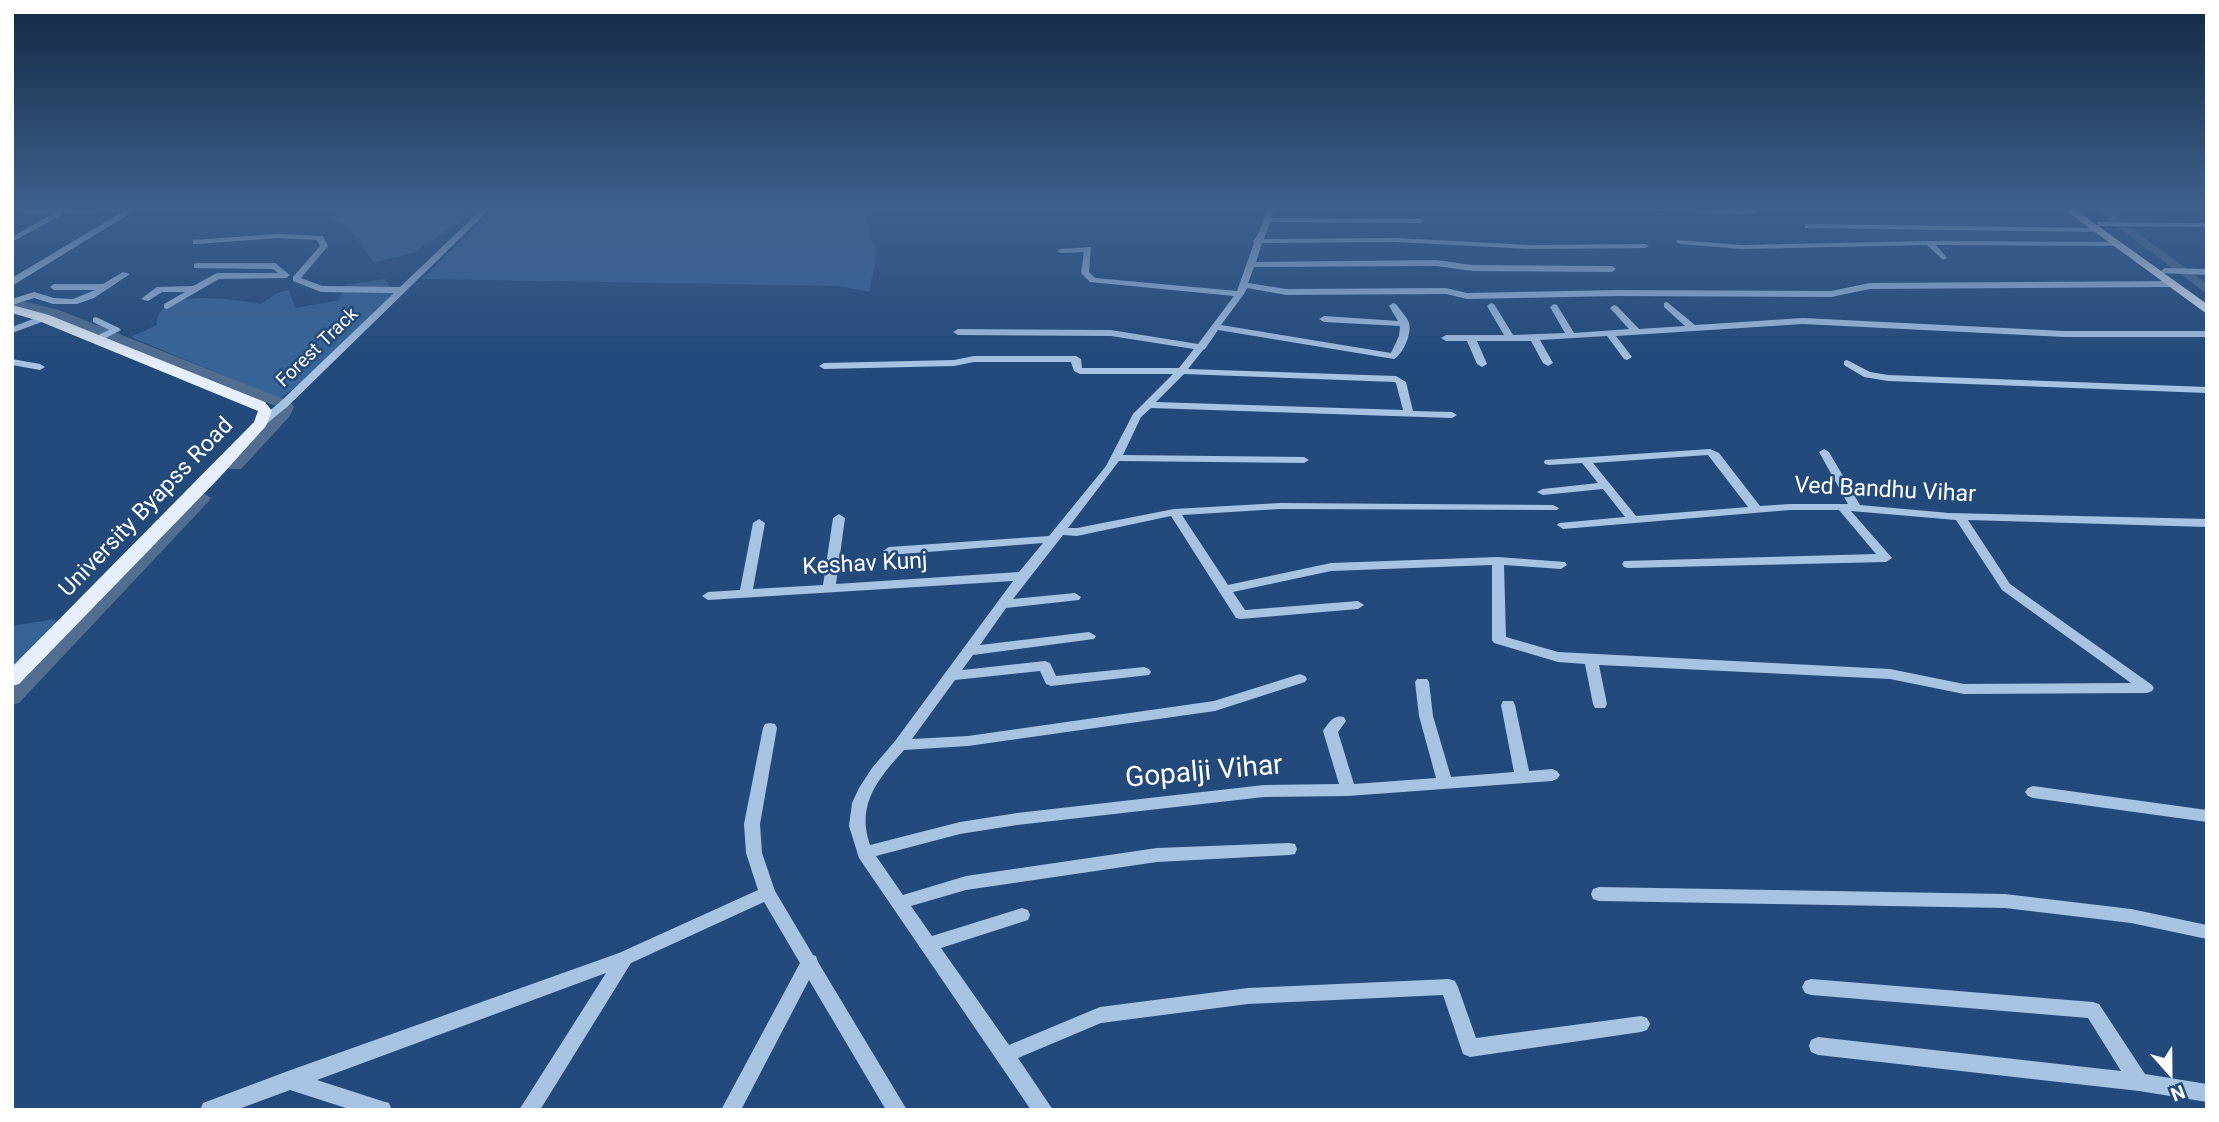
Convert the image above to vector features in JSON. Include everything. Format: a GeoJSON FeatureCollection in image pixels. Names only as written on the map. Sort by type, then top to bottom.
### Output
{"type":"FeatureCollection","features":[{"type":"Feature","properties":{"kind":"main road"},"geometry":{"type":"LineString","coordinates":[[2138,260],[2207,310]]}},
{"type":"Feature","properties":{"kind":"main road"},"geometry":{"type":"LineString","coordinates":[[2149,260],[2207,301]]}},
{"type":"Feature","properties":{"kind":"main road","name":"University Byapss Road"},"geometry":{"type":"LineString","coordinates":[[12,679],[261,423],[265,411],[260,405],[44,318],[14,303]]}},
{"type":"Feature","properties":{"kind":"street"},"geometry":{"type":"LineString","coordinates":[[12,282],[48,260]]}},
{"type":"Feature","properties":{"kind":"street"},"geometry":{"type":"LineString","coordinates":[[296,279],[312,260]]}},
{"type":"Feature","properties":{"kind":"street","name":"Forest Track"},"geometry":{"type":"LineString","coordinates":[[261,423],[284,405],[433,260]]}},
{"type":"Feature","properties":{"kind":"street"},"geometry":{"type":"LineString","coordinates":[[1087,260],[1086,273],[1093,280],[1286,292],[1446,291],[1467,296],[1617,293],[1831,295],[1870,286],[2171,284]]}},
{"type":"Feature","properties":{"kind":"street"},"geometry":{"type":"LineString","coordinates":[[1043,1110],[864,853],[857,827],[859,802],[880,768],[1115,458],[1137,416],[1202,347],[1242,290],[1252,260]]}},
{"type":"Feature","properties":{"kind":"street"},"geometry":{"type":"LineString","coordinates":[[1251,265],[1436,263],[1472,268],[1612,269]]}},
{"type":"Feature","properties":{"kind":"street"},"geometry":{"type":"LineString","coordinates":[[197,266],[275,266],[286,275],[321,289],[403,290]]}},
{"type":"Feature","properties":{"kind":"street"},"geometry":{"type":"LineString","coordinates":[[2165,271],[2207,272]]}},
{"type":"Feature","properties":{"kind":"street"},"geometry":{"type":"LineString","coordinates":[[14,303],[34,295],[53,301],[74,302],[105,288],[126,274]]}},
{"type":"Feature","properties":{"kind":"street"},"geometry":{"type":"LineString","coordinates":[[167,306],[217,276],[286,275]]}},
{"type":"Feature","properties":{"kind":"street"},"geometry":{"type":"LineString","coordinates":[[54,287],[105,288]]}},
{"type":"Feature","properties":{"kind":"street"},"geometry":{"type":"LineString","coordinates":[[145,299],[160,289],[193,289]]}},
{"type":"Feature","properties":{"kind":"street"},"geometry":{"type":"LineString","coordinates":[[1667,305],[1694,329]]}},
{"type":"Feature","properties":{"kind":"street"},"geometry":{"type":"LineString","coordinates":[[1216,327],[1394,360],[1406,332],[1405,324],[1394,306]]}},
{"type":"Feature","properties":{"kind":"street"},"geometry":{"type":"LineString","coordinates":[[1491,306],[1511,338]]}},
{"type":"Feature","properties":{"kind":"street"},"geometry":{"type":"LineString","coordinates":[[1554,307],[1571,335]]}},
{"type":"Feature","properties":{"kind":"street"},"geometry":{"type":"LineString","coordinates":[[1614,309],[1636,331]]}},
{"type":"Feature","properties":{"kind":"street"},"geometry":{"type":"LineString","coordinates":[[12,330],[44,318]]}},
{"type":"Feature","properties":{"kind":"street"},"geometry":{"type":"LineString","coordinates":[[1324,319],[1405,324]]}},
{"type":"Feature","properties":{"kind":"street"},"geometry":{"type":"LineString","coordinates":[[96,320],[116,330],[99,338]]}},
{"type":"Feature","properties":{"kind":"street"},"geometry":{"type":"LineString","coordinates":[[1446,338],[1534,338],[1803,321],[2066,334],[2207,334]]}},
{"type":"Feature","properties":{"kind":"street"},"geometry":{"type":"LineString","coordinates":[[958,332],[1111,333],[1202,347]]}},
{"type":"Feature","properties":{"kind":"street"},"geometry":{"type":"LineString","coordinates":[[1609,333],[1627,357]]}},
{"type":"Feature","properties":{"kind":"street"},"geometry":{"type":"LineString","coordinates":[[1471,338],[1482,364]]}},
{"type":"Feature","properties":{"kind":"street"},"geometry":{"type":"LineString","coordinates":[[1534,338],[1548,363]]}},
{"type":"Feature","properties":{"kind":"street"},"geometry":{"type":"LineString","coordinates":[[824,366],[954,363],[974,359],[1076,359],[1077,369],[1080,371],[1396,379],[1401,382],[1409,414]]}},
{"type":"Feature","properties":{"kind":"street"},"geometry":{"type":"LineString","coordinates":[[12,362],[40,367]]}},
{"type":"Feature","properties":{"kind":"street"},"geometry":{"type":"LineString","coordinates":[[1847,363],[1867,375],[1888,378],[2207,390]]}},
{"type":"Feature","properties":{"kind":"street"},"geometry":{"type":"LineString","coordinates":[[1147,405],[1452,415]]}},
{"type":"Feature","properties":{"kind":"street"},"geometry":{"type":"LineString","coordinates":[[1824,452],[1856,508]]}},
{"type":"Feature","properties":{"kind":"street"},"geometry":{"type":"LineString","coordinates":[[1549,461],[1713,453],[1756,509]]}},
{"type":"Feature","properties":{"kind":"street"},"geometry":{"type":"LineString","coordinates":[[1115,458],[1304,460]]}},
{"type":"Feature","properties":{"kind":"street"},"geometry":{"type":"LineString","coordinates":[[1584,460],[1632,518]]}},
{"type":"Feature","properties":{"kind":"street"},"geometry":{"type":"LineString","coordinates":[[1544,492],[1604,485]]}},
{"type":"Feature","properties":{"kind":"street"},"geometry":{"type":"LineString","coordinates":[[889,551],[1056,535],[1174,512],[1280,506],[1553,508]]}},
{"type":"Feature","properties":{"kind":"street"},"geometry":{"type":"LineString","coordinates":[[1628,564],[1886,558],[1842,507]]}},
{"type":"Feature","properties":{"kind":"street","name":"Ved Bandhu Vihar"},"geometry":{"type":"LineString","coordinates":[[1563,525],[1756,509],[1842,507],[1959,516],[2207,523]]}},
{"type":"Feature","properties":{"kind":"street"},"geometry":{"type":"LineString","coordinates":[[1174,512],[1241,615],[1359,605]]}},
{"type":"Feature","properties":{"kind":"street"},"geometry":{"type":"LineString","coordinates":[[1499,561],[1500,641],[1558,657],[1890,674],[1964,689],[2147,688],[2006,587],[1959,516]]}},
{"type":"Feature","properties":{"kind":"street"},"geometry":{"type":"LineString","coordinates":[[829,588],[839,518]]}},
{"type":"Feature","properties":{"kind":"street"},"geometry":{"type":"LineString","coordinates":[[746,593],[759,523]]}},
{"type":"Feature","properties":{"kind":"street"},"geometry":{"type":"LineString","coordinates":[[1224,590],[1331,567],[1499,561],[1561,565]]}},
{"type":"Feature","properties":{"kind":"street","name":"Keshav Kunj"},"geometry":{"type":"LineString","coordinates":[[708,596],[1023,576]]}},
{"type":"Feature","properties":{"kind":"street"},"geometry":{"type":"LineString","coordinates":[[1004,604],[1075,597]]}},
{"type":"Feature","properties":{"kind":"street"},"geometry":{"type":"LineString","coordinates":[[969,651],[1089,636]]}},
{"type":"Feature","properties":{"kind":"street"},"geometry":{"type":"LineString","coordinates":[[1591,660],[1600,704]]}},
{"type":"Feature","properties":{"kind":"street"},"geometry":{"type":"LineString","coordinates":[[949,676],[1045,666],[1051,681],[1144,673]]}},
{"type":"Feature","properties":{"kind":"street"},"geometry":{"type":"LineString","coordinates":[[900,745],[968,741],[1215,706],[1300,679]]}},
{"type":"Feature","properties":{"kind":"street"},"geometry":{"type":"LineString","coordinates":[[1422,682],[1426,716],[1445,783]]}},
{"type":"Feature","properties":{"kind":"street"},"geometry":{"type":"LineString","coordinates":[[1508,705],[1523,777]]}},
{"type":"Feature","properties":{"kind":"street"},"geometry":{"type":"LineString","coordinates":[[1339,721],[1330,731],[1348,790]]}},
{"type":"Feature","properties":{"kind":"street"},"geometry":{"type":"LineString","coordinates":[[770,728],[751,824],[754,853],[768,893],[897,1110]]}},
{"type":"Feature","properties":{"kind":"street","name":"Gopalji Vihar"},"geometry":{"type":"LineString","coordinates":[[864,853],[960,828],[1017,819],[1264,791],[1348,790],[1552,775]]}},
{"type":"Feature","properties":{"kind":"street"},"geometry":{"type":"LineString","coordinates":[[2033,792],[2207,816]]}},
{"type":"Feature","properties":{"kind":"street"},"geometry":{"type":"LineString","coordinates":[[899,902],[966,883],[1157,855],[1289,849]]}},
{"type":"Feature","properties":{"kind":"street"},"geometry":{"type":"LineString","coordinates":[[210,1110],[625,958],[768,893]]}},
{"type":"Feature","properties":{"kind":"street"},"geometry":{"type":"LineString","coordinates":[[1599,894],[2005,901],[2131,916],[2207,932]]}},
{"type":"Feature","properties":{"kind":"street"},"geometry":{"type":"LineString","coordinates":[[928,945],[1022,915]]}},
{"type":"Feature","properties":{"kind":"street"},"geometry":{"type":"LineString","coordinates":[[529,1110],[625,958]]}},
{"type":"Feature","properties":{"kind":"street"},"geometry":{"type":"LineString","coordinates":[[731,1110],[810,961]]}},
{"type":"Feature","properties":{"kind":"street"},"geometry":{"type":"LineString","coordinates":[[1005,1055],[1100,1015],[1248,996],[1449,987],[1470,1048],[1641,1024]]}},
{"type":"Feature","properties":{"kind":"street"},"geometry":{"type":"LineString","coordinates":[[1811,987],[2093,1010],[2139,1082]]}},
{"type":"Feature","properties":{"kind":"street"},"geometry":{"type":"LineString","coordinates":[[1818,1046],[2139,1082],[2207,1093]]}},
{"type":"Feature","properties":{"kind":"street"},"geometry":{"type":"LineString","coordinates":[[288,1080],[382,1110]]}},
{"type":"Feature","properties":{"kind":"shaded area"},"geometry":{"type":"Polygon","coordinates":[[[441,260],[875,260],[869,292],[841,286],[422,279],[441,260]]]}},
{"type":"Feature","properties":{"kind":"shaded area"},"geometry":{"type":"Polygon","coordinates":[[[385,279],[396,295],[326,364],[280,399],[131,337],[157,325],[160,312],[169,304],[183,300],[217,298],[261,304],[277,293],[289,290],[295,308],[339,300],[345,285],[385,279]]]}},
{"type":"Feature","properties":{"kind":"shaded area"},"geometry":{"type":"Polygon","coordinates":[[[55,619],[56,633],[12,675],[12,626],[55,619]]]}},
{"type":"Feature","properties":{"kind":"waterway"},"geometry":{"type":"LineString","coordinates":[[2168,260],[2207,290]]}},
{"type":"Feature","properties":{"kind":"waterway"},"geometry":{"type":"LineString","coordinates":[[12,302],[54,313],[278,402]]}},
{"type":"Feature","properties":{"kind":"waterway"},"geometry":{"type":"LineString","coordinates":[[235,466],[284,414],[287,407]]}},
{"type":"Feature","properties":{"kind":"waterway"},"geometry":{"type":"LineString","coordinates":[[12,698],[203,498]]}}]}
